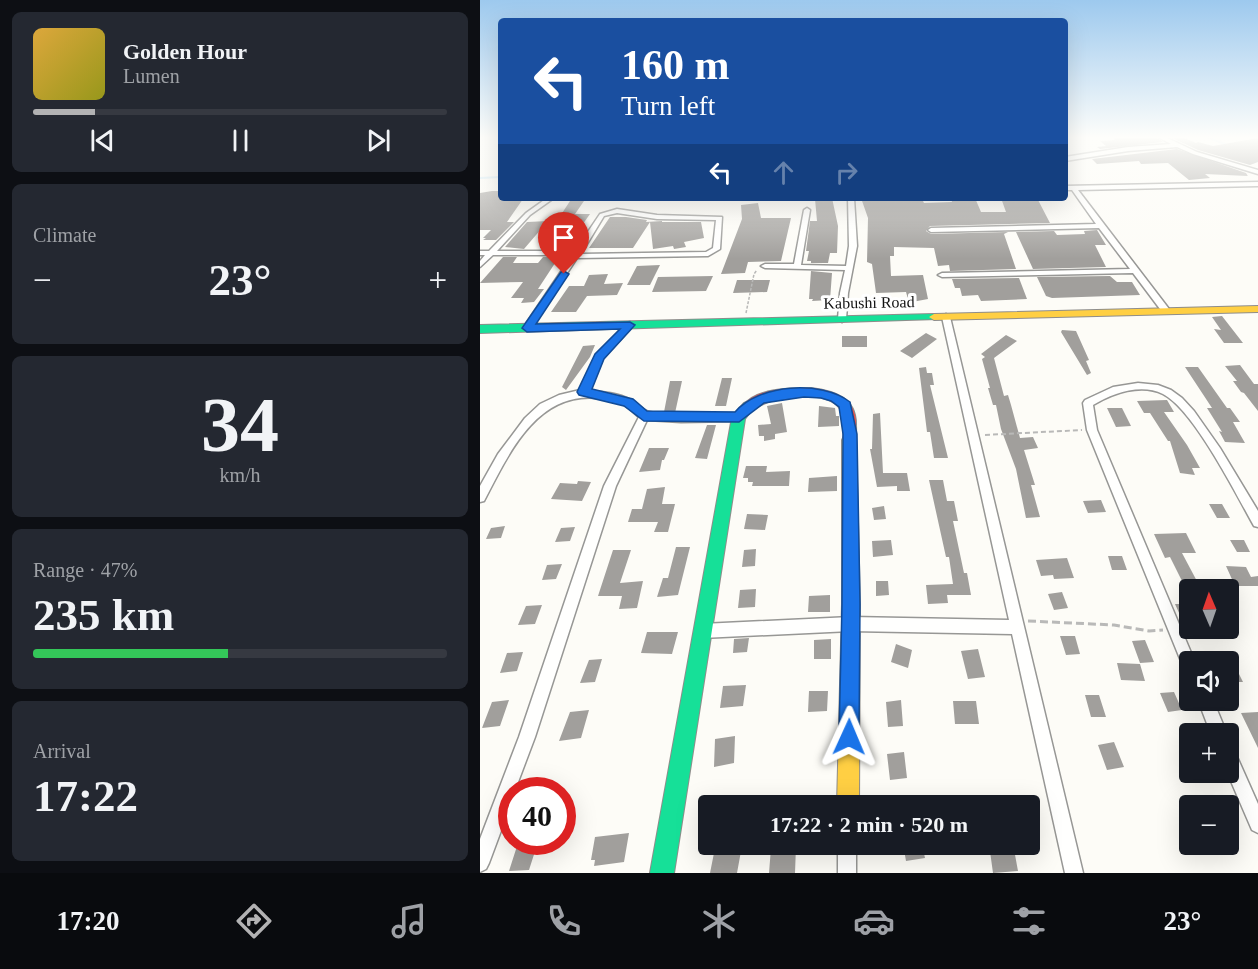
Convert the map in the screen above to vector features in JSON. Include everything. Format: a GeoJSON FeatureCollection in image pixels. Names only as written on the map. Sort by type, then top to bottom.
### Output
{"type":"FeatureCollection","features":[{"type":"Feature","properties":{"kind":"main road","name":"Kabushi Road"},"geometry":{"type":"LineString","coordinates":[[480,329],[1258,309]]}},
{"type":"Feature","properties":{"kind":"main road"},"geometry":{"type":"LineString","coordinates":[[662,873],[739,417],[748,406],[761,399],[804,393],[828,396],[846,405],[850,434],[851,624],[848,795]]}},
{"type":"Feature","properties":{"kind":"street"},"geometry":{"type":"LineString","coordinates":[[1068,188],[1258,183]]}},
{"type":"Feature","properties":{"kind":"street"},"geometry":{"type":"LineString","coordinates":[[1074,188],[1166,310]]}},
{"type":"Feature","properties":{"kind":"street"},"geometry":{"type":"LineString","coordinates":[[480,265],[528,214],[547,201]]}},
{"type":"Feature","properties":{"kind":"street"},"geometry":{"type":"LineString","coordinates":[[842,319],[852,246],[851,201]]}},
{"type":"Feature","properties":{"kind":"street"},"geometry":{"type":"LineString","coordinates":[[797,267],[807,210]]}},
{"type":"Feature","properties":{"kind":"street"},"geometry":{"type":"LineString","coordinates":[[480,253],[577,255],[708,254],[716,249],[720,218],[657,217],[623,211],[608,213],[599,219],[577,255],[527,328]]}},
{"type":"Feature","properties":{"kind":"street"},"geometry":{"type":"LineString","coordinates":[[931,230],[1101,226]]}},
{"type":"Feature","properties":{"kind":"street"},"geometry":{"type":"LineString","coordinates":[[765,266],[850,268]]}},
{"type":"Feature","properties":{"kind":"street"},"geometry":{"type":"LineString","coordinates":[[942,275],[1135,271]]}},
{"type":"Feature","properties":{"kind":"street"},"geometry":{"type":"LineString","coordinates":[[946,317],[1074,873]]}},
{"type":"Feature","properties":{"kind":"street"},"geometry":{"type":"LineString","coordinates":[[584,392],[599,357],[630,325]]}},
{"type":"Feature","properties":{"kind":"street"},"geometry":{"type":"LineString","coordinates":[[1184,651],[1092,430],[1088,403],[1104,393],[1137,387],[1168,392],[1198,423],[1258,522]]}},
{"type":"Feature","properties":{"kind":"street"},"geometry":{"type":"LineString","coordinates":[[480,496],[484,483],[525,422],[545,404],[566,395],[584,392],[607,396],[628,402],[644,416],[739,417]]}},
{"type":"Feature","properties":{"kind":"street"},"geometry":{"type":"LineString","coordinates":[[480,863],[527,737],[610,486],[644,416]]}},
{"type":"Feature","properties":{"kind":"street"},"geometry":{"type":"LineString","coordinates":[[702,632],[851,624],[1017,624]]}},
{"type":"Feature","properties":{"kind":"street"},"geometry":{"type":"LineString","coordinates":[[1239,781],[1258,824]]}},
{"type":"Feature","properties":{"kind":"street"},"geometry":{"type":"LineString","coordinates":[[846,873],[847,855]]}},
{"type":"Feature","properties":{"kind":"path"},"geometry":{"type":"LineString","coordinates":[[744,321],[754,274],[757,269],[765,266]]}},
{"type":"Feature","properties":{"kind":"path"},"geometry":{"type":"LineString","coordinates":[[974,436],[1092,430]]}},
{"type":"Feature","properties":{"kind":"path"},"geometry":{"type":"LineString","coordinates":[[1017,624],[1114,625],[1149,630],[1174,629]]}},
{"type":"Feature","properties":{"kind":"building"},"geometry":{"type":"Polygon","coordinates":[[[1186,178],[1210,178],[1189,180],[1186,178]]]}},
{"type":"Feature","properties":{"kind":"building"},"geometry":{"type":"Polygon","coordinates":[[[498,191],[498,201],[522,201],[507,222],[514,222],[496,240],[483,240],[491,230],[480,230],[480,193],[498,191]]]}},
{"type":"Feature","properties":{"kind":"building"},"geometry":{"type":"Polygon","coordinates":[[[570,201],[584,201],[575,214],[590,214],[565,249],[549,249],[565,227],[553,227],[570,201]]]}},
{"type":"Feature","properties":{"kind":"building"},"geometry":{"type":"Polygon","coordinates":[[[815,201],[833,201],[838,226],[837,253],[830,253],[828,263],[807,261],[810,221],[817,221],[815,201]]]}},
{"type":"Feature","properties":{"kind":"building"},"geometry":{"type":"Polygon","coordinates":[[[862,201],[923,201],[924,203],[976,201],[981,212],[1006,212],[1002,201],[1039,201],[1050,223],[930,226],[926,231],[931,234],[1008,232],[1004,234],[1016,269],[950,271],[949,265],[938,266],[934,248],[894,247],[894,256],[890,256],[891,276],[923,275],[928,299],[912,302],[908,299],[906,292],[876,293],[872,264],[867,262],[868,218],[862,201]]]}},
{"type":"Feature","properties":{"kind":"building"},"geometry":{"type":"Polygon","coordinates":[[[758,203],[761,218],[791,218],[781,261],[748,262],[745,273],[721,274],[742,219],[741,205],[758,203]]]}},
{"type":"Feature","properties":{"kind":"building"},"geometry":{"type":"Polygon","coordinates":[[[610,217],[647,220],[646,222],[662,221],[701,222],[704,238],[684,242],[686,247],[653,249],[650,222],[633,248],[589,248],[610,217]]]}},
{"type":"Feature","properties":{"kind":"building"},"geometry":{"type":"Polygon","coordinates":[[[548,221],[524,249],[505,247],[527,222],[548,221]]]}},
{"type":"Feature","properties":{"kind":"building"},"geometry":{"type":"Polygon","coordinates":[[[1097,230],[1106,245],[1095,245],[1106,267],[1033,269],[1016,232],[1054,231],[1057,235],[1085,234],[1084,231],[1097,230]]]}},
{"type":"Feature","properties":{"kind":"building"},"geometry":{"type":"Polygon","coordinates":[[[503,257],[517,257],[513,263],[538,263],[543,257],[559,257],[538,289],[544,289],[534,302],[521,303],[524,298],[511,298],[523,282],[480,283],[503,257]]]}},
{"type":"Feature","properties":{"kind":"building"},"geometry":{"type":"Polygon","coordinates":[[[660,265],[650,285],[627,285],[637,266],[660,265]]]}},
{"type":"Feature","properties":{"kind":"building"},"geometry":{"type":"Polygon","coordinates":[[[811,271],[832,273],[830,300],[812,301],[813,299],[809,299],[811,271]]]}},
{"type":"Feature","properties":{"kind":"building"},"geometry":{"type":"Polygon","coordinates":[[[608,274],[604,284],[623,283],[617,295],[587,296],[576,312],[551,312],[569,286],[584,286],[589,275],[608,274]]]}},
{"type":"Feature","properties":{"kind":"building"},"geometry":{"type":"Polygon","coordinates":[[[713,276],[706,291],[652,292],[658,277],[713,276]]]}},
{"type":"Feature","properties":{"kind":"building"},"geometry":{"type":"Polygon","coordinates":[[[1110,276],[1117,282],[1132,282],[1140,295],[1052,298],[1046,296],[1037,277],[1110,276]]]}},
{"type":"Feature","properties":{"kind":"building"},"geometry":{"type":"Polygon","coordinates":[[[1019,278],[1027,299],[981,301],[978,295],[962,296],[960,288],[955,288],[952,279],[1019,278]]]}},
{"type":"Feature","properties":{"kind":"building"},"geometry":{"type":"Polygon","coordinates":[[[737,280],[770,280],[767,292],[733,293],[737,280]]]}},
{"type":"Feature","properties":{"kind":"building"},"geometry":{"type":"Polygon","coordinates":[[[1222,316],[1243,343],[1224,343],[1214,329],[1221,330],[1212,317],[1222,316]]]}},
{"type":"Feature","properties":{"kind":"building"},"geometry":{"type":"Polygon","coordinates":[[[1062,330],[1076,331],[1089,360],[1086,361],[1091,373],[1087,375],[1061,332],[1062,330]]]}},
{"type":"Feature","properties":{"kind":"building"},"geometry":{"type":"Polygon","coordinates":[[[926,333],[937,339],[912,358],[900,351],[926,333]]]}},
{"type":"Feature","properties":{"kind":"building"},"geometry":{"type":"Polygon","coordinates":[[[1006,335],[1017,341],[994,358],[1004,396],[1008,395],[1020,438],[1033,437],[1038,448],[1024,450],[1035,485],[1031,485],[1040,517],[1026,518],[1016,469],[1001,429],[996,405],[993,405],[982,359],[985,357],[981,354],[1006,335]]]}},
{"type":"Feature","properties":{"kind":"building"},"geometry":{"type":"Polygon","coordinates":[[[842,336],[867,336],[867,347],[842,347],[842,336]]]}},
{"type":"Feature","properties":{"kind":"building"},"geometry":{"type":"Polygon","coordinates":[[[595,345],[590,357],[566,390],[562,387],[583,346],[595,345]]]}},
{"type":"Feature","properties":{"kind":"building"},"geometry":{"type":"Polygon","coordinates":[[[1240,365],[1254,384],[1258,384],[1258,411],[1241,392],[1233,381],[1237,381],[1225,366],[1240,365]]]}},
{"type":"Feature","properties":{"kind":"building"},"geometry":{"type":"Polygon","coordinates":[[[926,367],[927,373],[932,373],[934,385],[930,385],[948,458],[934,458],[930,432],[927,432],[919,368],[926,367]]]}},
{"type":"Feature","properties":{"kind":"building"},"geometry":{"type":"Polygon","coordinates":[[[1185,367],[1198,367],[1227,408],[1230,408],[1240,422],[1233,422],[1245,443],[1225,442],[1219,431],[1222,432],[1207,408],[1212,408],[1185,367]]]}},
{"type":"Feature","properties":{"kind":"building"},"geometry":{"type":"Polygon","coordinates":[[[722,378],[732,378],[726,406],[715,406],[722,378]]]}},
{"type":"Feature","properties":{"kind":"building"},"geometry":{"type":"Polygon","coordinates":[[[670,381],[682,381],[675,413],[664,412],[670,381]]]}},
{"type":"Feature","properties":{"kind":"building"},"geometry":{"type":"Polygon","coordinates":[[[1167,400],[1174,412],[1164,412],[1200,468],[1192,468],[1195,475],[1180,473],[1170,441],[1150,413],[1144,413],[1137,401],[1167,400]]]}},
{"type":"Feature","properties":{"kind":"building"},"geometry":{"type":"Polygon","coordinates":[[[782,403],[787,432],[775,434],[775,439],[764,441],[764,436],[759,436],[758,425],[771,424],[767,406],[782,403]]]}},
{"type":"Feature","properties":{"kind":"building"},"geometry":{"type":"Polygon","coordinates":[[[819,406],[835,408],[836,416],[839,416],[839,426],[818,427],[819,406]]]}},
{"type":"Feature","properties":{"kind":"building"},"geometry":{"type":"Polygon","coordinates":[[[1107,408],[1122,408],[1131,426],[1116,427],[1107,408]]]}},
{"type":"Feature","properties":{"kind":"building"},"geometry":{"type":"Polygon","coordinates":[[[880,413],[883,473],[907,473],[910,491],[897,491],[897,486],[877,487],[870,449],[872,449],[873,414],[880,413]]]}},
{"type":"Feature","properties":{"kind":"building"},"geometry":{"type":"Polygon","coordinates":[[[707,425],[716,425],[707,459],[695,458],[707,425]]]}},
{"type":"Feature","properties":{"kind":"building"},"geometry":{"type":"Polygon","coordinates":[[[649,448],[669,448],[662,460],[660,470],[639,472],[649,448]]]}},
{"type":"Feature","properties":{"kind":"building"},"geometry":{"type":"Polygon","coordinates":[[[746,466],[767,466],[766,472],[790,471],[789,486],[752,486],[753,482],[748,482],[748,478],[743,478],[746,466]]]}},
{"type":"Feature","properties":{"kind":"building"},"geometry":{"type":"Polygon","coordinates":[[[837,476],[837,491],[808,492],[809,478],[837,476]]]}},
{"type":"Feature","properties":{"kind":"building"},"geometry":{"type":"Polygon","coordinates":[[[929,480],[943,480],[947,501],[954,501],[958,521],[953,521],[971,595],[947,595],[948,603],[928,604],[926,585],[953,584],[949,557],[946,557],[929,480]]]}},
{"type":"Feature","properties":{"kind":"building"},"geometry":{"type":"Polygon","coordinates":[[[578,481],[591,482],[582,501],[551,499],[560,483],[577,484],[578,481]]]}},
{"type":"Feature","properties":{"kind":"building"},"geometry":{"type":"Polygon","coordinates":[[[665,487],[662,504],[675,504],[668,532],[654,532],[658,522],[628,522],[632,509],[642,509],[647,489],[665,487]]]}},
{"type":"Feature","properties":{"kind":"building"},"geometry":{"type":"Polygon","coordinates":[[[1101,500],[1106,512],[1088,513],[1083,501],[1101,500]]]}},
{"type":"Feature","properties":{"kind":"building"},"geometry":{"type":"Polygon","coordinates":[[[1209,504],[1222,504],[1230,518],[1217,518],[1209,504]]]}},
{"type":"Feature","properties":{"kind":"building"},"geometry":{"type":"Polygon","coordinates":[[[884,506],[886,519],[874,520],[872,508],[884,506]]]}},
{"type":"Feature","properties":{"kind":"building"},"geometry":{"type":"Polygon","coordinates":[[[747,514],[768,515],[765,530],[744,529],[747,514]]]}},
{"type":"Feature","properties":{"kind":"building"},"geometry":{"type":"Polygon","coordinates":[[[505,526],[501,538],[486,539],[491,528],[505,526]]]}},
{"type":"Feature","properties":{"kind":"building"},"geometry":{"type":"Polygon","coordinates":[[[575,527],[570,541],[555,542],[561,528],[575,527]]]}},
{"type":"Feature","properties":{"kind":"building"},"geometry":{"type":"Polygon","coordinates":[[[1186,533],[1196,553],[1182,553],[1196,579],[1181,579],[1170,557],[1165,558],[1154,534],[1186,533]]]}},
{"type":"Feature","properties":{"kind":"building"},"geometry":{"type":"Polygon","coordinates":[[[891,540],[893,555],[873,557],[872,541],[891,540]]]}},
{"type":"Feature","properties":{"kind":"building"},"geometry":{"type":"Polygon","coordinates":[[[1230,540],[1244,540],[1250,552],[1237,552],[1230,540]]]}},
{"type":"Feature","properties":{"kind":"building"},"geometry":{"type":"Polygon","coordinates":[[[676,547],[690,547],[678,595],[657,597],[663,578],[668,578],[676,547]]]}},
{"type":"Feature","properties":{"kind":"building"},"geometry":{"type":"Polygon","coordinates":[[[756,549],[755,566],[742,567],[744,550],[756,549]]]}},
{"type":"Feature","properties":{"kind":"building"},"geometry":{"type":"Polygon","coordinates":[[[613,550],[631,550],[620,583],[643,581],[637,608],[619,609],[622,596],[598,596],[613,550]]]}},
{"type":"Feature","properties":{"kind":"building"},"geometry":{"type":"Polygon","coordinates":[[[1108,556],[1122,556],[1127,570],[1112,570],[1108,556]]]}},
{"type":"Feature","properties":{"kind":"building"},"geometry":{"type":"Polygon","coordinates":[[[1067,558],[1074,578],[1054,579],[1053,575],[1041,576],[1036,560],[1067,558]]]}},
{"type":"Feature","properties":{"kind":"building"},"geometry":{"type":"Polygon","coordinates":[[[562,564],[556,579],[542,580],[547,565],[562,564]]]}},
{"type":"Feature","properties":{"kind":"building"},"geometry":{"type":"Polygon","coordinates":[[[1226,566],[1246,567],[1251,577],[1258,576],[1258,586],[1239,586],[1239,579],[1232,579],[1226,566]]]}},
{"type":"Feature","properties":{"kind":"building"},"geometry":{"type":"Polygon","coordinates":[[[876,581],[888,581],[889,595],[876,596],[876,581]]]}},
{"type":"Feature","properties":{"kind":"building"},"geometry":{"type":"Polygon","coordinates":[[[756,589],[755,607],[738,608],[740,590],[756,589]]]}},
{"type":"Feature","properties":{"kind":"building"},"geometry":{"type":"Polygon","coordinates":[[[1062,592],[1068,608],[1054,610],[1048,594],[1062,592]]]}},
{"type":"Feature","properties":{"kind":"building"},"geometry":{"type":"Polygon","coordinates":[[[830,595],[830,612],[808,612],[809,596],[830,595]]]}},
{"type":"Feature","properties":{"kind":"building"},"geometry":{"type":"Polygon","coordinates":[[[542,605],[535,624],[518,625],[526,606],[542,605]]]}},
{"type":"Feature","properties":{"kind":"building"},"geometry":{"type":"Polygon","coordinates":[[[647,632],[678,632],[672,654],[641,653],[647,632]]]}},
{"type":"Feature","properties":{"kind":"building"},"geometry":{"type":"Polygon","coordinates":[[[1060,636],[1075,636],[1080,654],[1066,655],[1060,636]]]}},
{"type":"Feature","properties":{"kind":"building"},"geometry":{"type":"Polygon","coordinates":[[[749,638],[747,652],[733,653],[734,639],[749,638]]]}},
{"type":"Feature","properties":{"kind":"building"},"geometry":{"type":"Polygon","coordinates":[[[831,639],[831,659],[814,659],[814,640],[831,639]]]}},
{"type":"Feature","properties":{"kind":"building"},"geometry":{"type":"Polygon","coordinates":[[[1145,640],[1154,662],[1140,663],[1132,641],[1145,640]]]}},
{"type":"Feature","properties":{"kind":"building"},"geometry":{"type":"Polygon","coordinates":[[[896,644],[912,650],[908,668],[891,662],[896,644]]]}},
{"type":"Feature","properties":{"kind":"building"},"geometry":{"type":"Polygon","coordinates":[[[978,649],[985,677],[968,679],[961,651],[978,649]]]}},
{"type":"Feature","properties":{"kind":"building"},"geometry":{"type":"Polygon","coordinates":[[[523,652],[517,671],[500,673],[507,653],[523,652]]]}},
{"type":"Feature","properties":{"kind":"building"},"geometry":{"type":"Polygon","coordinates":[[[602,659],[595,682],[580,683],[589,660],[602,659]]]}},
{"type":"Feature","properties":{"kind":"building"},"geometry":{"type":"Polygon","coordinates":[[[1117,663],[1140,664],[1145,681],[1121,680],[1117,663]]]}},
{"type":"Feature","properties":{"kind":"building"},"geometry":{"type":"Polygon","coordinates":[[[746,685],[743,706],[720,708],[723,686],[746,685]]]}},
{"type":"Feature","properties":{"kind":"building"},"geometry":{"type":"Polygon","coordinates":[[[809,691],[828,691],[827,711],[808,712],[809,691]]]}},
{"type":"Feature","properties":{"kind":"building"},"geometry":{"type":"Polygon","coordinates":[[[1174,692],[1179,703],[1179,710],[1168,712],[1160,693],[1174,692]]]}},
{"type":"Feature","properties":{"kind":"building"},"geometry":{"type":"Polygon","coordinates":[[[1085,695],[1099,695],[1106,717],[1091,717],[1085,695]]]}},
{"type":"Feature","properties":{"kind":"building"},"geometry":{"type":"Polygon","coordinates":[[[509,700],[500,726],[482,728],[492,702],[509,700]]]}},
{"type":"Feature","properties":{"kind":"building"},"geometry":{"type":"Polygon","coordinates":[[[901,700],[903,726],[888,727],[886,702],[901,700]]]}},
{"type":"Feature","properties":{"kind":"building"},"geometry":{"type":"Polygon","coordinates":[[[953,701],[976,701],[979,724],[955,724],[953,701]]]}},
{"type":"Feature","properties":{"kind":"building"},"geometry":{"type":"Polygon","coordinates":[[[589,710],[581,738],[559,741],[570,712],[589,710]]]}},
{"type":"Feature","properties":{"kind":"building"},"geometry":{"type":"Polygon","coordinates":[[[1258,712],[1258,748],[1241,713],[1258,712]]]}},
{"type":"Feature","properties":{"kind":"building"},"geometry":{"type":"Polygon","coordinates":[[[735,736],[734,763],[714,767],[715,739],[735,736]]]}},
{"type":"Feature","properties":{"kind":"building"},"geometry":{"type":"Polygon","coordinates":[[[1114,742],[1124,767],[1107,770],[1098,745],[1114,742]]]}},
{"type":"Feature","properties":{"kind":"building"},"geometry":{"type":"Polygon","coordinates":[[[904,752],[907,778],[890,780],[887,754],[904,752]]]}},
{"type":"Feature","properties":{"kind":"building"},"geometry":{"type":"Polygon","coordinates":[[[629,833],[624,862],[594,866],[595,860],[591,860],[595,837],[629,833]]]}},
{"type":"Feature","properties":{"kind":"building"},"geometry":{"type":"Polygon","coordinates":[[[514,855],[534,855],[529,870],[509,871],[514,855]]]}},
{"type":"Feature","properties":{"kind":"building"},"geometry":{"type":"Polygon","coordinates":[[[714,855],[740,855],[737,873],[710,873],[714,855]]]}},
{"type":"Feature","properties":{"kind":"building"},"geometry":{"type":"Polygon","coordinates":[[[770,855],[796,855],[795,873],[769,873],[770,855]]]}},
{"type":"Feature","properties":{"kind":"building"},"geometry":{"type":"Polygon","coordinates":[[[905,855],[924,855],[925,858],[906,861],[905,855]]]}},
{"type":"Feature","properties":{"kind":"building"},"geometry":{"type":"Polygon","coordinates":[[[991,855],[1015,855],[1018,871],[993,873],[991,855]]]}},
{"type":"Feature","properties":{"kind":"waterway"},"geometry":{"type":"LineString","coordinates":[[480,178],[485,178]]}},
{"type":"Feature","properties":{"kind":"traffic: fast"},"geometry":{"type":"LineString","coordinates":[[480,329],[934,317]]}},
{"type":"Feature","properties":{"kind":"traffic: fast"},"geometry":{"type":"LineString","coordinates":[[662,873],[739,417],[749,406]]}},
{"type":"Feature","properties":{"kind":"traffic: slow"},"geometry":{"type":"LineString","coordinates":[[934,317],[1258,309]]}},
{"type":"Feature","properties":{"kind":"traffic: slow"},"geometry":{"type":"LineString","coordinates":[[848,795],[851,604],[849,440]]}},
{"type":"Feature","properties":{"kind":"traffic: jam"},"geometry":{"type":"LineString","coordinates":[[749,406],[782,394],[811,393],[836,398],[847,408],[850,421],[849,440]]}},
{"type":"Feature","properties":{"kind":"route"},"geometry":{"type":"LineString","coordinates":[[564,274],[527,328],[630,325],[599,357],[584,392],[628,402],[644,416],[739,417],[748,406],[761,399],[804,393],[821,393],[836,398],[846,405],[850,434],[849,737]]}}]}
